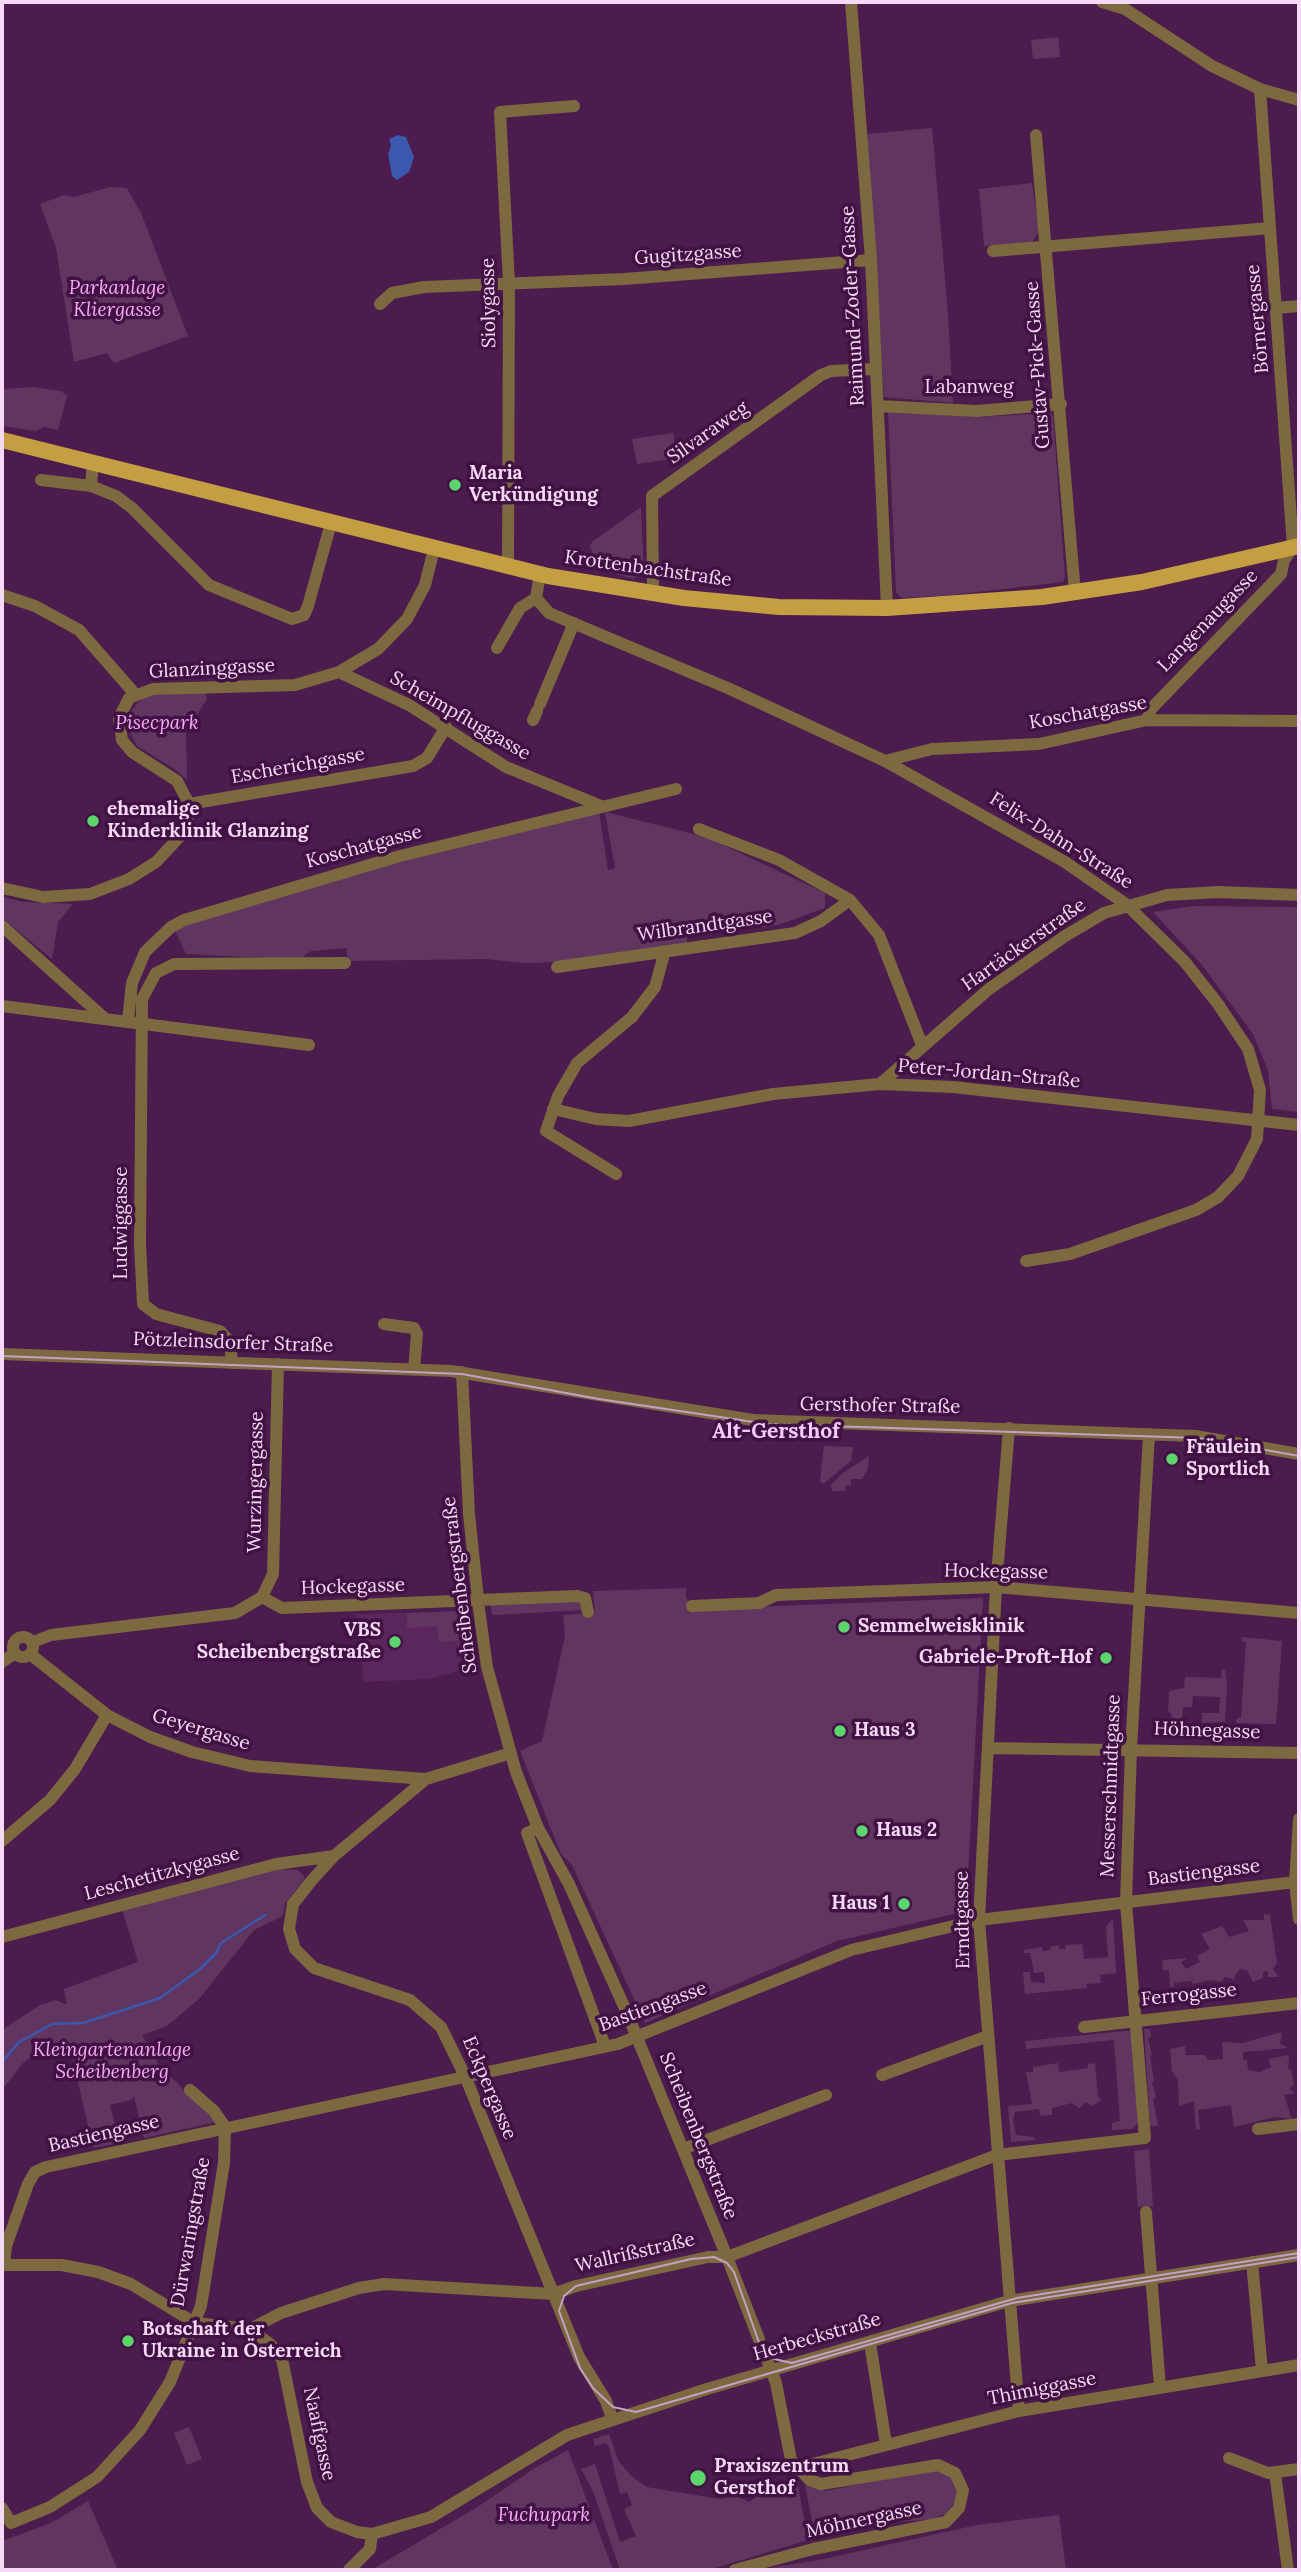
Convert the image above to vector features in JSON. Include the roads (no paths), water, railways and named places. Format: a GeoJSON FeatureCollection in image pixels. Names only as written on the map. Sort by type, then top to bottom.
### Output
{"type":"FeatureCollection","features":[{"type":"Feature","properties":{"kind":"main road","name":"Krottenbachstraße"},"geometry":{"type":"LineString","coordinates":[[2,440],[540,574],[653,593],[779,607],[887,608],[1075,593],[1142,582],[1296,547]]}},
{"type":"Feature","properties":{"kind":"street","name":"Raimund-Zoder-Gasse"},"geometry":{"type":"LineString","coordinates":[[851,2],[871,260],[887,608]]}},
{"type":"Feature","properties":{"kind":"street"},"geometry":{"type":"LineString","coordinates":[[1102,2],[1122,5],[1212,66],[1260,89],[1299,100]]}},
{"type":"Feature","properties":{"kind":"street","name":"Börnergasse"},"geometry":{"type":"LineString","coordinates":[[1260,89],[1296,547]]}},
{"type":"Feature","properties":{"kind":"street","name":"Siolygasse"},"geometry":{"type":"LineString","coordinates":[[508,567],[509,283],[500,112],[574,106]]}},
{"type":"Feature","properties":{"kind":"street","name":"Gustav-Pick-Gasse"},"geometry":{"type":"LineString","coordinates":[[1037,135],[1075,593]]}},
{"type":"Feature","properties":{"kind":"street"},"geometry":{"type":"LineString","coordinates":[[993,251],[1270,228]]}},
{"type":"Feature","properties":{"kind":"street","name":"Gugitzgasse"},"geometry":{"type":"LineString","coordinates":[[380,304],[392,293],[424,287],[624,279],[871,260]]}},
{"type":"Feature","properties":{"kind":"street"},"geometry":{"type":"LineString","coordinates":[[1276,307],[1299,306]]}},
{"type":"Feature","properties":{"kind":"street","name":"Silvaraweg"},"geometry":{"type":"LineString","coordinates":[[653,593],[649,499],[821,375],[831,371],[875,369]]}},
{"type":"Feature","properties":{"kind":"street","name":"Labanweg"},"geometry":{"type":"LineString","coordinates":[[878,406],[977,411],[1060,404]]}},
{"type":"Feature","properties":{"kind":"street"},"geometry":{"type":"LineString","coordinates":[[91,486],[93,462]]}},
{"type":"Feature","properties":{"kind":"street"},"geometry":{"type":"LineString","coordinates":[[41,480],[91,486],[132,508],[217,590],[292,619],[304,615],[308,606],[331,523]]}},
{"type":"Feature","properties":{"kind":"street","name":"Langenaugasse"},"geometry":{"type":"LineString","coordinates":[[1147,720],[1151,709],[1281,574],[1284,560],[1296,547]]}},
{"type":"Feature","properties":{"kind":"street","name":"Glanzinggasse"},"geometry":{"type":"LineString","coordinates":[[188,804],[177,781],[132,752],[122,740],[119,727],[121,710],[135,694],[153,689],[295,685],[340,672],[372,653],[407,619],[425,585],[434,549]]}},
{"type":"Feature","properties":{"kind":"street"},"geometry":{"type":"LineString","coordinates":[[497,648],[520,608],[536,598],[540,574]]}},
{"type":"Feature","properties":{"kind":"street"},"geometry":{"type":"LineString","coordinates":[[2,595],[35,606],[79,630],[103,654],[135,694]]}},
{"type":"Feature","properties":{"kind":"street","name":"Felix-Dahn-Straße"},"geometry":{"type":"LineString","coordinates":[[536,598],[549,613],[730,689],[885,761],[1030,842],[1128,905],[1191,970],[1242,1039],[1258,1082],[1258,1139],[1242,1170],[1224,1191],[1204,1207],[1082,1250],[1026,1261]]}},
{"type":"Feature","properties":{"kind":"street"},"geometry":{"type":"LineString","coordinates":[[537,712],[574,623]]}},
{"type":"Feature","properties":{"kind":"street","name":"Scheimpfluggasse"},"geometry":{"type":"LineString","coordinates":[[340,672],[409,705],[506,767],[602,807]]}},
{"type":"Feature","properties":{"kind":"street","name":"Koschatgasse"},"geometry":{"type":"LineString","coordinates":[[885,761],[932,749],[1047,743],[1147,720],[1299,721]]}},
{"type":"Feature","properties":{"kind":"street","name":"Escherichgasse"},"geometry":{"type":"LineString","coordinates":[[188,804],[413,766],[427,758],[446,727]]}},
{"type":"Feature","properties":{"kind":"street","name":"Koschatgasse"},"geometry":{"type":"LineString","coordinates":[[134,1021],[132,983],[139,963],[160,936],[184,920],[400,856],[676,789]]}},
{"type":"Feature","properties":{"kind":"street"},"geometry":{"type":"LineString","coordinates":[[2,888],[24,895],[58,898],[90,894],[129,879],[156,862],[181,839],[188,825],[188,804]]}},
{"type":"Feature","properties":{"kind":"street"},"geometry":{"type":"LineString","coordinates":[[699,829],[779,860],[850,900],[879,935],[922,1045]]}},
{"type":"Feature","properties":{"kind":"street","name":"Hartäckerstraße"},"geometry":{"type":"LineString","coordinates":[[880,1084],[922,1045],[1026,962],[1104,913],[1167,895],[1218,892],[1299,895]]}},
{"type":"Feature","properties":{"kind":"street","name":"Wilbrandtgasse"},"geometry":{"type":"LineString","coordinates":[[557,967],[801,932],[821,922],[850,900]]}},
{"type":"Feature","properties":{"kind":"street"},"geometry":{"type":"LineString","coordinates":[[2,926],[103,1017]]}},
{"type":"Feature","properties":{"kind":"street"},"geometry":{"type":"LineString","coordinates":[[616,1174],[546,1131],[553,1109],[577,1063],[643,1005],[662,972],[665,951]]}},
{"type":"Feature","properties":{"kind":"street"},"geometry":{"type":"LineString","coordinates":[[134,1021],[145,988],[156,973],[174,964],[345,963]]}},
{"type":"Feature","properties":{"kind":"street"},"geometry":{"type":"LineString","coordinates":[[2,1006],[309,1045]]}},
{"type":"Feature","properties":{"kind":"street","name":"Ludwiggasse"},"geometry":{"type":"LineString","coordinates":[[134,1021],[143,1304],[156,1314],[220,1331],[230,1342],[232,1363]]}},
{"type":"Feature","properties":{"kind":"street","name":"Peter-Jordan-Straße"},"geometry":{"type":"LineString","coordinates":[[553,1109],[596,1119],[629,1121],[773,1094],[880,1084],[953,1087],[1299,1125]]}},
{"type":"Feature","properties":{"kind":"street"},"geometry":{"type":"LineString","coordinates":[[384,1324],[415,1328],[417,1334],[414,1370]]}},
{"type":"Feature","properties":{"kind":"street","name":"Pötzleinsdorfer Straße"},"geometry":{"type":"LineString","coordinates":[[2,1353],[462,1372]]}},
{"type":"Feature","properties":{"kind":"street","name":"Wurzingergasse"},"geometry":{"type":"LineString","coordinates":[[262,1597],[273,1574],[278,1364]]}},
{"type":"Feature","properties":{"kind":"street","name":"Gersthofer Straße"},"geometry":{"type":"LineString","coordinates":[[462,1372],[753,1420],[811,1425],[1009,1428],[1215,1438],[1299,1454]]}},
{"type":"Feature","properties":{"kind":"street","name":"Scheibenbergstraße"},"geometry":{"type":"LineString","coordinates":[[462,1372],[469,1514],[478,1600],[487,1667],[511,1753],[538,1828],[574,1896],[727,2257],[772,2370],[791,2460],[797,2468]]}},
{"type":"Feature","properties":{"kind":"street","name":"Erndtgasse"},"geometry":{"type":"LineString","coordinates":[[1009,1428],[996,1587],[979,1920],[1019,2411]]}},
{"type":"Feature","properties":{"kind":"street","name":"Messerschmidtgasse"},"geometry":{"type":"LineString","coordinates":[[1145,2138],[1126,1903],[1131,1749],[1149,1434]]}},
{"type":"Feature","properties":{"kind":"street","name":"Hockegasse"},"geometry":{"type":"LineString","coordinates":[[692,1606],[759,1603],[776,1595],[996,1587],[1299,1612]]}},
{"type":"Feature","properties":{"kind":"street","name":"Hockegasse"},"geometry":{"type":"LineString","coordinates":[[262,1597],[282,1608],[577,1596],[587,1602],[589,1612]]}},
{"type":"Feature","properties":{"kind":"street"},"geometry":{"type":"LineString","coordinates":[[2,1662],[10,1646],[31,1648],[51,1635],[236,1613],[262,1597]]}},
{"type":"Feature","properties":{"kind":"street","name":"Geyergasse"},"geometry":{"type":"LineString","coordinates":[[31,1648],[107,1715],[150,1737],[220,1760],[293,1770],[426,1779]]}},
{"type":"Feature","properties":{"kind":"street"},"geometry":{"type":"LineString","coordinates":[[2,1842],[50,1800],[82,1758],[107,1715]]}},
{"type":"Feature","properties":{"kind":"street","name":"Höhnegasse"},"geometry":{"type":"LineString","coordinates":[[988,1748],[1299,1753]]}},
{"type":"Feature","properties":{"kind":"street","name":"Eckpergasse"},"geometry":{"type":"LineString","coordinates":[[511,1753],[426,1779],[334,1856],[293,1904],[289,1929],[295,1949],[308,1964],[323,1973],[410,2000],[441,2027],[465,2076],[579,2357],[606,2401],[612,2418]]}},
{"type":"Feature","properties":{"kind":"street"},"geometry":{"type":"LineString","coordinates":[[1299,1819],[1295,1882],[1299,1919]]}},
{"type":"Feature","properties":{"kind":"street","name":"Scheibenbergstraße"},"geometry":{"type":"LineString","coordinates":[[538,1828],[527,1833],[611,2045]]}},
{"type":"Feature","properties":{"kind":"street","name":"Leschetitzkygasse"},"geometry":{"type":"LineString","coordinates":[[2,1937],[276,1864],[334,1856]]}},
{"type":"Feature","properties":{"kind":"street","name":"Bastiengasse"},"geometry":{"type":"LineString","coordinates":[[3,2264],[6,2246],[24,2194],[31,2178],[40,2169],[611,2045],[851,1950],[979,1920],[1295,1882]]}},
{"type":"Feature","properties":{"kind":"street","name":"Ferrogasse"},"geometry":{"type":"LineString","coordinates":[[1084,2028],[1299,2003]]}},
{"type":"Feature","properties":{"kind":"street"},"geometry":{"type":"LineString","coordinates":[[881,2075],[988,2036]]}},
{"type":"Feature","properties":{"kind":"street"},"geometry":{"type":"LineString","coordinates":[[190,2090],[214,2111],[225,2127]]}},
{"type":"Feature","properties":{"kind":"street"},"geometry":{"type":"LineString","coordinates":[[683,2149],[826,2095]]}},
{"type":"Feature","properties":{"kind":"street"},"geometry":{"type":"LineString","coordinates":[[1258,2129],[1299,2124]]}},
{"type":"Feature","properties":{"kind":"street","name":"Dürwaringstraße"},"geometry":{"type":"LineString","coordinates":[[2,2508],[11,2523],[31,2516],[73,2493],[97,2477],[119,2455],[155,2411],[201,2306],[225,2163],[225,2127]]}},
{"type":"Feature","properties":{"kind":"street","name":"Wallrißstraße"},"geometry":{"type":"LineString","coordinates":[[250,2329],[265,2319],[293,2309],[359,2288],[384,2284],[553,2294],[576,2286],[695,2260],[727,2257],[997,2155],[1145,2138]]}},
{"type":"Feature","properties":{"kind":"street"},"geometry":{"type":"LineString","coordinates":[[1146,2212],[1160,2387]]}},
{"type":"Feature","properties":{"kind":"street","name":"Herbeckstraße"},"geometry":{"type":"LineString","coordinates":[[372,2534],[431,2517],[471,2496],[555,2440],[612,2418],[1009,2301],[1299,2255]]}},
{"type":"Feature","properties":{"kind":"street"},"geometry":{"type":"LineString","coordinates":[[1252,2262],[1262,2370]]}},
{"type":"Feature","properties":{"kind":"street"},"geometry":{"type":"LineString","coordinates":[[3,2264],[62,2265],[98,2272],[131,2284],[195,2323],[250,2329]]}},
{"type":"Feature","properties":{"kind":"street","name":"Naaffgasse"},"geometry":{"type":"LineString","coordinates":[[250,2329],[270,2344],[282,2359],[307,2482],[317,2508],[331,2522],[357,2532],[372,2534]]}},
{"type":"Feature","properties":{"kind":"street"},"geometry":{"type":"LineString","coordinates":[[870,2343],[886,2444]]}},
{"type":"Feature","properties":{"kind":"street","name":"Thimiggasse"},"geometry":{"type":"LineString","coordinates":[[797,2468],[1019,2411],[1299,2365]]}},
{"type":"Feature","properties":{"kind":"street"},"geometry":{"type":"LineString","coordinates":[[1229,2458],[1268,2473],[1299,2469]]}},
{"type":"Feature","properties":{"kind":"street","name":"Möhnergasse"},"geometry":{"type":"LineString","coordinates":[[735,2570],[813,2549],[946,2522],[959,2508],[962,2497],[963,2490],[955,2473],[938,2465],[827,2484],[810,2480],[797,2468]]}},
{"type":"Feature","properties":{"kind":"street"},"geometry":{"type":"LineString","coordinates":[[1275,2473],[1288,2570]]}},
{"type":"Feature","properties":{"kind":"street"},"geometry":{"type":"LineString","coordinates":[[349,2570],[360,2563],[370,2549],[372,2534]]}},
{"type":"Feature","properties":{"kind":"water"},"geometry":{"type":"Polygon","coordinates":[[[398,135],[406,137],[414,157],[409,172],[397,180],[392,176],[388,154],[391,146],[389,139],[398,135]]]}},
{"type":"Feature","properties":{"kind":"waterway"},"geometry":{"type":"LineString","coordinates":[[2,2062],[19,2042],[52,2024],[83,2023],[160,1998],[200,1969],[216,1953],[221,1943],[265,1915]]}},
{"type":"Feature","properties":{"kind":"tram line"},"geometry":{"type":"LineString","coordinates":[[2,1356],[462,1374],[599,1399],[767,1424],[1198,1438],[1299,1456]]}},
{"type":"Feature","properties":{"kind":"tram line"},"geometry":{"type":"LineString","coordinates":[[1299,2253],[1017,2298],[792,2363],[774,2359],[761,2348],[734,2272],[727,2263],[714,2257],[691,2259],[576,2286],[564,2296],[559,2311],[580,2368],[593,2388],[613,2407],[636,2412],[1012,2303],[1299,2257]]}},
{"type":"Feature","properties":{"kind":"place","name":"Maria Verkündigung"},"geometry":{"type":"Point","coordinates":[455,485]}},
{"type":"Feature","properties":{"kind":"place","name":"ehemalige Kinderklinik Glanzing"},"geometry":{"type":"Point","coordinates":[93,821]}},
{"type":"Feature","properties":{"kind":"place","name":"Fräulein Sportlich"},"geometry":{"type":"Point","coordinates":[1172,1459]}},
{"type":"Feature","properties":{"kind":"place","name":"Semmelweisklinik"},"geometry":{"type":"Point","coordinates":[844,1627]}},
{"type":"Feature","properties":{"kind":"place","name":"VBS Scheibenbergstraße"},"geometry":{"type":"Point","coordinates":[395,1642]}},
{"type":"Feature","properties":{"kind":"place","name":"Gabriele-Proft-Hof"},"geometry":{"type":"Point","coordinates":[1106,1658]}},
{"type":"Feature","properties":{"kind":"place","name":"Haus 3"},"geometry":{"type":"Point","coordinates":[840,1731]}},
{"type":"Feature","properties":{"kind":"place","name":"Haus 2"},"geometry":{"type":"Point","coordinates":[862,1831]}},
{"type":"Feature","properties":{"kind":"place","name":"Haus 1"},"geometry":{"type":"Point","coordinates":[904,1904]}},
{"type":"Feature","properties":{"kind":"place","name":"Botschaft der Ukraine in Österreich"},"geometry":{"type":"Point","coordinates":[128,2341]}},
{"type":"Feature","properties":{"kind":"place","name":"Praxiszentrum Gersthof"},"geometry":{"type":"Point","coordinates":[698,2478]}},
{"type":"Feature","properties":{"kind":"district","name":"Alt-Gersthof"},"geometry":{"type":"Point","coordinates":[776,1432]}},
{"type":"Feature","properties":{"kind":"park label","name":"Parkanlage Kliergasse"},"geometry":{"type":"Point","coordinates":[117,300]}},
{"type":"Feature","properties":{"kind":"park label","name":"Pisecpark"},"geometry":{"type":"Point","coordinates":[157,724]}},
{"type":"Feature","properties":{"kind":"park label","name":"Kleingartenanlage Scheibenberg"},"geometry":{"type":"Point","coordinates":[112,2062]}},
{"type":"Feature","properties":{"kind":"park label","name":"Fuchupark"},"geometry":{"type":"Point","coordinates":[544,2516]}}]}
